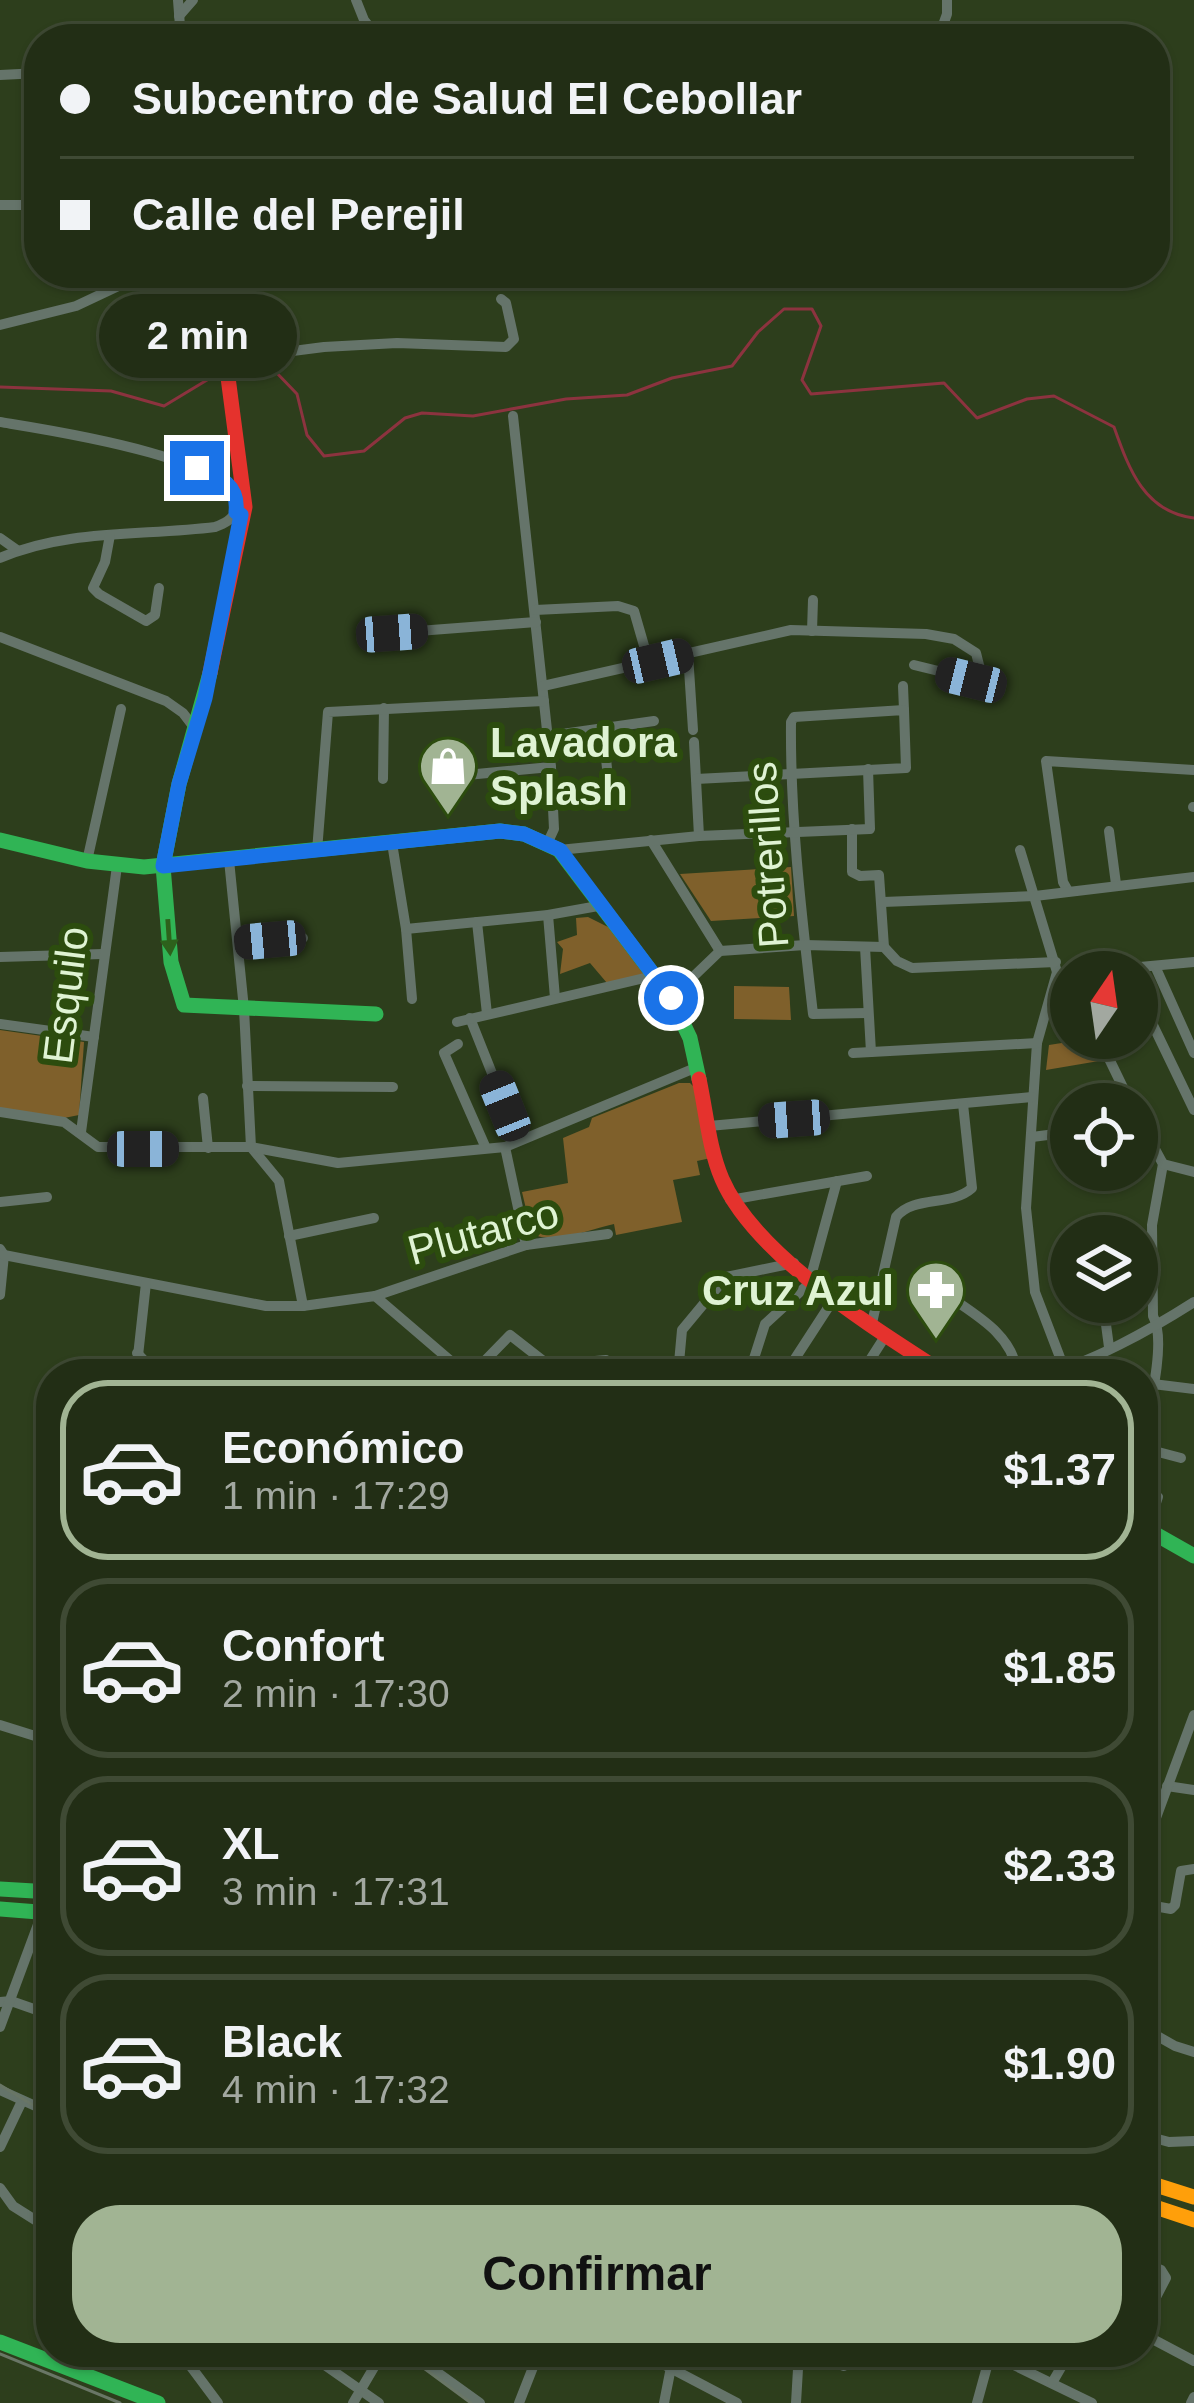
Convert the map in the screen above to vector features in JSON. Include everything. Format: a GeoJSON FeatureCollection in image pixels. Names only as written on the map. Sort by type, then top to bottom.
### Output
{"type":"FeatureCollection","features":[{"type":"Feature","properties":{"kind":"street"},"geometry":{"type":"LineString","coordinates":[[178,0],[179,24]]}},
{"type":"Feature","properties":{"kind":"street"},"geometry":{"type":"LineString","coordinates":[[178,16],[193,0]]}},
{"type":"Feature","properties":{"kind":"street"},"geometry":{"type":"LineString","coordinates":[[0,326],[76,306],[114,288]]}},
{"type":"Feature","properties":{"kind":"street"},"geometry":{"type":"LineString","coordinates":[[175,366],[228,371],[325,347],[397,343],[506,347],[514,339],[504,301]]}},
{"type":"Feature","properties":{"kind":"street"},"geometry":{"type":"LineString","coordinates":[[0,538],[6,554],[110,535],[214,527],[238,513],[246,500],[228,371]]}},
{"type":"Feature","properties":{"kind":"street"},"geometry":{"type":"LineString","coordinates":[[513,416],[551,767],[554,846],[671,998],[690,1038],[730,1199],[748,1223],[794,1263],[921,1359]]}},
{"type":"Feature","properties":{"kind":"street"},"geometry":{"type":"LineString","coordinates":[[0,422],[80,436],[197,468],[227,482],[235,493],[238,513],[196,730],[179,784],[163,866],[178,995],[184,1005],[376,1014]]}},
{"type":"Feature","properties":{"kind":"street"},"geometry":{"type":"LineString","coordinates":[[110,535],[94,587],[99,594],[146,621],[155,615],[159,588]]}},
{"type":"Feature","properties":{"kind":"street"},"geometry":{"type":"LineString","coordinates":[[812,631],[813,600]]}},
{"type":"Feature","properties":{"kind":"street"},"geometry":{"type":"LineString","coordinates":[[392,633],[618,606],[634,611],[649,663]]}},
{"type":"Feature","properties":{"kind":"street"},"geometry":{"type":"LineString","coordinates":[[543,686],[767,632],[926,634],[954,640],[976,653],[980,669],[971,680],[914,665]]}},
{"type":"Feature","properties":{"kind":"street"},"geometry":{"type":"LineString","coordinates":[[0,637],[166,701],[183,712],[196,730]]}},
{"type":"Feature","properties":{"kind":"street"},"geometry":{"type":"LineString","coordinates":[[688,654],[699,836]]}},
{"type":"Feature","properties":{"kind":"street"},"geometry":{"type":"LineString","coordinates":[[696,778],[906,768],[903,686]]}},
{"type":"Feature","properties":{"kind":"street"},"geometry":{"type":"LineString","coordinates":[[316,851],[328,712],[544,701]]}},
{"type":"Feature","properties":{"kind":"street"},"geometry":{"type":"LineString","coordinates":[[383,779],[384,708]]}},
{"type":"Feature","properties":{"kind":"street"},"geometry":{"type":"LineString","coordinates":[[87,861],[121,710]]}},
{"type":"Feature","properties":{"kind":"street","name":"Potrerillos"},"geometry":{"type":"LineString","coordinates":[[868,1013],[813,1014],[793,772],[794,717],[904,710]]}},
{"type":"Feature","properties":{"kind":"street"},"geometry":{"type":"LineString","coordinates":[[548,736],[654,721]]}},
{"type":"Feature","properties":{"kind":"street"},"geometry":{"type":"LineString","coordinates":[[603,729],[609,788]]}},
{"type":"Feature","properties":{"kind":"street"},"geometry":{"type":"LineString","coordinates":[[1068,891],[1045,764],[1048,759],[1194,770]]}},
{"type":"Feature","properties":{"kind":"street"},"geometry":{"type":"LineString","coordinates":[[456,776],[551,767]]}},
{"type":"Feature","properties":{"kind":"street"},"geometry":{"type":"LineString","coordinates":[[1,845],[117,866],[163,866],[500,831],[554,846],[870,829],[868,769]]}},
{"type":"Feature","properties":{"kind":"street"},"geometry":{"type":"LineString","coordinates":[[852,829],[852,872],[879,874],[884,947],[897,961],[912,968],[1050,969]]}},
{"type":"Feature","properties":{"kind":"street"},"geometry":{"type":"LineString","coordinates":[[1109,831],[1116,884]]}},
{"type":"Feature","properties":{"kind":"street"},"geometry":{"type":"LineString","coordinates":[[651,840],[720,951]]}},
{"type":"Feature","properties":{"kind":"street"},"geometry":{"type":"LineString","coordinates":[[392,843],[412,999]]}},
{"type":"Feature","properties":{"kind":"street"},"geometry":{"type":"LineString","coordinates":[[1020,850],[1055,951]]}},
{"type":"Feature","properties":{"kind":"street"},"geometry":{"type":"LineString","coordinates":[[0,1294],[2,1252],[266,1306],[303,1306],[275,1173],[250,1147],[244,1009],[230,860]]}},
{"type":"Feature","properties":{"kind":"street","name":"Esquilo"},"geometry":{"type":"LineString","coordinates":[[81,1132],[117,866]]}},
{"type":"Feature","properties":{"kind":"street"},"geometry":{"type":"LineString","coordinates":[[884,902],[1035,896],[1194,877]]}},
{"type":"Feature","properties":{"kind":"street"},"geometry":{"type":"LineString","coordinates":[[406,929],[598,906]]}},
{"type":"Feature","properties":{"kind":"street"},"geometry":{"type":"LineString","coordinates":[[548,915],[555,998]]}},
{"type":"Feature","properties":{"kind":"street"},"geometry":{"type":"LineString","coordinates":[[477,922],[487,1014]]}},
{"type":"Feature","properties":{"kind":"street"},"geometry":{"type":"LineString","coordinates":[[238,943],[303,938]]}},
{"type":"Feature","properties":{"kind":"street"},"geometry":{"type":"LineString","coordinates":[[671,998],[720,951],[805,945],[884,947]]}},
{"type":"Feature","properties":{"kind":"street"},"geometry":{"type":"LineString","coordinates":[[865,947],[871,1052]]}},
{"type":"Feature","properties":{"kind":"street"},"geometry":{"type":"LineString","coordinates":[[0,956],[103,954]]}},
{"type":"Feature","properties":{"kind":"street"},"geometry":{"type":"LineString","coordinates":[[1158,966],[1194,962]]}},
{"type":"Feature","properties":{"kind":"street"},"geometry":{"type":"LineString","coordinates":[[1158,973],[1194,1053]]}},
{"type":"Feature","properties":{"kind":"street"},"geometry":{"type":"LineString","coordinates":[[505,1106],[463,1020],[653,976]]}},
{"type":"Feature","properties":{"kind":"street"},"geometry":{"type":"LineString","coordinates":[[1050,1002],[1037,1042],[1026,1208],[1035,1292],[1061,1359]]}},
{"type":"Feature","properties":{"kind":"street"},"geometry":{"type":"LineString","coordinates":[[0,1024],[94,1037]]}},
{"type":"Feature","properties":{"kind":"street"},"geometry":{"type":"LineString","coordinates":[[1158,1035],[1194,1110]]}},
{"type":"Feature","properties":{"kind":"street"},"geometry":{"type":"LineString","coordinates":[[854,1053],[1037,1042]]}},
{"type":"Feature","properties":{"kind":"street"},"geometry":{"type":"LineString","coordinates":[[458,1044],[444,1053],[480,1116],[485,1146]]}},
{"type":"Feature","properties":{"kind":"street"},"geometry":{"type":"LineString","coordinates":[[0,1112],[64,1122],[98,1148],[250,1147],[338,1163],[505,1147],[695,1068]]}},
{"type":"Feature","properties":{"kind":"street"},"geometry":{"type":"LineString","coordinates":[[247,1086],[393,1087]]}},
{"type":"Feature","properties":{"kind":"street"},"geometry":{"type":"LineString","coordinates":[[709,1126],[1031,1097]]}},
{"type":"Feature","properties":{"kind":"street"},"geometry":{"type":"LineString","coordinates":[[203,1098],[208,1148]]}},
{"type":"Feature","properties":{"kind":"street"},"geometry":{"type":"LineString","coordinates":[[867,1359],[879,1329],[896,1217],[905,1207],[969,1193],[972,1174],[963,1104]]}},
{"type":"Feature","properties":{"kind":"street"},"geometry":{"type":"LineString","coordinates":[[1032,1137],[1050,1135]]}},
{"type":"Feature","properties":{"kind":"street"},"geometry":{"type":"LineString","coordinates":[[505,1147],[526,1245]]}},
{"type":"Feature","properties":{"kind":"street"},"geometry":{"type":"LineString","coordinates":[[1155,1359],[1158,1325],[1153,1316],[1152,1225],[1163,1164],[1158,1155]]}},
{"type":"Feature","properties":{"kind":"street"},"geometry":{"type":"LineString","coordinates":[[1163,1164],[1194,1172]]}},
{"type":"Feature","properties":{"kind":"street"},"geometry":{"type":"LineString","coordinates":[[730,1199],[866,1176]]}},
{"type":"Feature","properties":{"kind":"street"},"geometry":{"type":"LineString","coordinates":[[754,1359],[765,1324],[813,1278],[837,1181]]}},
{"type":"Feature","properties":{"kind":"street"},"geometry":{"type":"LineString","coordinates":[[0,1202],[47,1197]]}},
{"type":"Feature","properties":{"kind":"street"},"geometry":{"type":"LineString","coordinates":[[289,1236],[374,1218]]}},
{"type":"Feature","properties":{"kind":"street","name":"Plutarco"},"geometry":{"type":"LineString","coordinates":[[303,1306],[375,1296],[526,1245],[608,1234]]}},
{"type":"Feature","properties":{"kind":"street"},"geometry":{"type":"LineString","coordinates":[[679,1359],[682,1330],[726,1277],[794,1263]]}},
{"type":"Feature","properties":{"kind":"street"},"geometry":{"type":"LineString","coordinates":[[137,1359],[146,1283]]}},
{"type":"Feature","properties":{"kind":"street"},"geometry":{"type":"LineString","coordinates":[[943,1292],[1003,1336],[1015,1359]]}},
{"type":"Feature","properties":{"kind":"street"},"geometry":{"type":"LineString","coordinates":[[375,1296],[452,1359]]}},
{"type":"Feature","properties":{"kind":"street"},"geometry":{"type":"LineString","coordinates":[[795,1359],[835,1297]]}},
{"type":"Feature","properties":{"kind":"street"},"geometry":{"type":"LineString","coordinates":[[1083,1359],[1158,1325],[1194,1302]]}},
{"type":"Feature","properties":{"kind":"street"},"geometry":{"type":"LineString","coordinates":[[1106,1323],[1109,1347]]}},
{"type":"Feature","properties":{"kind":"street"},"geometry":{"type":"LineString","coordinates":[[485,1359],[510,1335],[541,1359]]}},
{"type":"Feature","properties":{"kind":"street"},"geometry":{"type":"LineString","coordinates":[[137,1353],[143,1359]]}},
{"type":"Feature","properties":{"kind":"street"},"geometry":{"type":"LineString","coordinates":[[1158,1385],[1194,1389]]}},
{"type":"Feature","properties":{"kind":"street"},"geometry":{"type":"LineString","coordinates":[[1158,1452],[1181,1458]]}},
{"type":"Feature","properties":{"kind":"street"},"geometry":{"type":"LineString","coordinates":[[1158,1538],[1194,1556]]}},
{"type":"Feature","properties":{"kind":"street"},"geometry":{"type":"LineString","coordinates":[[1158,1811],[1194,1715]]}},
{"type":"Feature","properties":{"kind":"street"},"geometry":{"type":"LineString","coordinates":[[0,1725],[36,1736]]}},
{"type":"Feature","properties":{"kind":"street"},"geometry":{"type":"LineString","coordinates":[[1167,1786],[1194,1790]]}},
{"type":"Feature","properties":{"kind":"street"},"geometry":{"type":"LineString","coordinates":[[1158,1907],[1171,1909],[1180,1871],[1194,1869]]}},
{"type":"Feature","properties":{"kind":"street"},"geometry":{"type":"LineString","coordinates":[[0,1888],[36,1890]]}},
{"type":"Feature","properties":{"kind":"street"},"geometry":{"type":"LineString","coordinates":[[0,1909],[36,1911]]}},
{"type":"Feature","properties":{"kind":"street"},"geometry":{"type":"LineString","coordinates":[[0,2027],[6,2001],[36,1936]]}},
{"type":"Feature","properties":{"kind":"street"},"geometry":{"type":"LineString","coordinates":[[6,2001],[36,2010]]}},
{"type":"Feature","properties":{"kind":"street"},"geometry":{"type":"LineString","coordinates":[[1158,2036],[1194,2052]]}},
{"type":"Feature","properties":{"kind":"street"},"geometry":{"type":"LineString","coordinates":[[0,2090],[36,2107]]}},
{"type":"Feature","properties":{"kind":"street"},"geometry":{"type":"LineString","coordinates":[[0,2147],[22,2101]]}},
{"type":"Feature","properties":{"kind":"street"},"geometry":{"type":"LineString","coordinates":[[1158,2139],[1194,2140]]}},
{"type":"Feature","properties":{"kind":"street"},"geometry":{"type":"LineString","coordinates":[[1158,2186],[1194,2197]]}},
{"type":"Feature","properties":{"kind":"street"},"geometry":{"type":"LineString","coordinates":[[0,2188],[14,2206],[36,2220]]}},
{"type":"Feature","properties":{"kind":"street"},"geometry":{"type":"LineString","coordinates":[[1158,2208],[1194,2220]]}},
{"type":"Feature","properties":{"kind":"street"},"geometry":{"type":"LineString","coordinates":[[0,2342],[36,2356]]}},
{"type":"Feature","properties":{"kind":"street"},"geometry":{"type":"LineString","coordinates":[[1158,2342],[1194,2361]]}},
{"type":"Feature","properties":{"kind":"street"},"geometry":{"type":"LineString","coordinates":[[65,2367],[158,2403]]}},
{"type":"Feature","properties":{"kind":"street"},"geometry":{"type":"LineString","coordinates":[[191,2367],[218,2403]]}},
{"type":"Feature","properties":{"kind":"street"},"geometry":{"type":"LineString","coordinates":[[328,2367],[379,2403]]}},
{"type":"Feature","properties":{"kind":"street"},"geometry":{"type":"LineString","coordinates":[[353,2403],[373,2367]]}},
{"type":"Feature","properties":{"kind":"street"},"geometry":{"type":"LineString","coordinates":[[430,2367],[480,2403]]}},
{"type":"Feature","properties":{"kind":"street"},"geometry":{"type":"LineString","coordinates":[[519,2403],[533,2367]]}},
{"type":"Feature","properties":{"kind":"street"},"geometry":{"type":"LineString","coordinates":[[664,2367],[736,2403]]}},
{"type":"Feature","properties":{"kind":"street"},"geometry":{"type":"LineString","coordinates":[[664,2403],[671,2367]]}},
{"type":"Feature","properties":{"kind":"street"},"geometry":{"type":"LineString","coordinates":[[796,2403],[798,2367]]}},
{"type":"Feature","properties":{"kind":"street"},"geometry":{"type":"LineString","coordinates":[[977,2403],[986,2367]]}},
{"type":"Feature","properties":{"kind":"street"},"geometry":{"type":"LineString","coordinates":[[1019,2367],[1093,2403]]}},
{"type":"Feature","properties":{"kind":"street"},"geometry":{"type":"LineString","coordinates":[[1052,2383],[1061,2367]]}},
{"type":"Feature","properties":{"kind":"shaded area"},"geometry":{"type":"Polygon","coordinates":[[[791,867],[794,916],[711,921],[680,874],[791,867]]]}},
{"type":"Feature","properties":{"kind":"shaded area"},"geometry":{"type":"Polygon","coordinates":[[[588,917],[608,927],[645,976],[607,983],[590,963],[560,974],[563,949],[557,942],[577,935],[576,918],[588,917]]]}},
{"type":"Feature","properties":{"kind":"shaded area"},"geometry":{"type":"Polygon","coordinates":[[[734,986],[789,987],[791,1020],[734,1019],[734,986]]]}},
{"type":"Feature","properties":{"kind":"shaded area"},"geometry":{"type":"Polygon","coordinates":[[[0,1030],[84,1042],[79,1115],[64,1118],[0,1108],[0,1030]]]}},
{"type":"Feature","properties":{"kind":"shaded area"},"geometry":{"type":"Polygon","coordinates":[[[1049,1045],[1050,1059],[1099,1061],[1046,1070],[1049,1045]]]}},
{"type":"Feature","properties":{"kind":"shaded area"},"geometry":{"type":"Polygon","coordinates":[[[679,1083],[690,1083],[697,1090],[711,1158],[697,1161],[700,1175],[673,1180],[682,1222],[616,1235],[614,1224],[562,1237],[532,1234],[522,1192],[568,1183],[563,1138],[589,1127],[592,1118],[679,1083]]]}},
{"type":"Feature","properties":{"kind":"waterway"},"geometry":{"type":"LineString","coordinates":[[231,374],[273,369],[297,394],[307,435],[324,456],[364,451],[405,418],[422,413],[473,416],[566,399],[627,395],[672,378],[732,366],[758,332],[784,309],[812,309],[821,326],[802,380],[811,394],[944,383],[977,418],[1027,399],[1054,396],[1114,427],[1133,473],[1151,498],[1194,518]]}},
{"type":"Feature","properties":{"kind":"waterway"},"geometry":{"type":"LineString","coordinates":[[0,387],[111,391],[164,406],[221,375]]}},
{"type":"Feature","properties":{"kind":"tram line"},"geometry":{"type":"LineString","coordinates":[[0,2085],[36,2107]]}},
{"type":"Feature","properties":{"kind":"tram line"},"geometry":{"type":"LineString","coordinates":[[0,2354],[120,2403]]}},
{"type":"Feature","properties":{"kind":"tram line"},"geometry":{"type":"LineString","coordinates":[[422,2367],[471,2403]]}},
{"type":"Feature","properties":{"kind":"traffic: fast"},"geometry":{"type":"LineString","coordinates":[[210,673],[179,784],[163,866],[171,962],[184,1005],[376,1014]]}},
{"type":"Feature","properties":{"kind":"traffic: fast"},"geometry":{"type":"LineString","coordinates":[[0,840],[87,861],[144,867],[500,831],[524,834],[559,850],[671,998],[690,1038],[699,1079]]}},
{"type":"Feature","properties":{"kind":"traffic: fast"},"geometry":{"type":"LineString","coordinates":[[1158,1536],[1194,1556]]}},
{"type":"Feature","properties":{"kind":"traffic: fast"},"geometry":{"type":"LineString","coordinates":[[0,1889],[36,1891]]}},
{"type":"Feature","properties":{"kind":"traffic: fast"},"geometry":{"type":"LineString","coordinates":[[0,1909],[36,1912]]}},
{"type":"Feature","properties":{"kind":"traffic: fast"},"geometry":{"type":"LineString","coordinates":[[0,2342],[36,2356]]}},
{"type":"Feature","properties":{"kind":"traffic: fast"},"geometry":{"type":"LineString","coordinates":[[65,2367],[158,2403]]}},
{"type":"Feature","properties":{"kind":"traffic: slow"},"geometry":{"type":"LineString","coordinates":[[1158,2186],[1194,2197]]}},
{"type":"Feature","properties":{"kind":"traffic: slow"},"geometry":{"type":"LineString","coordinates":[[1158,2208],[1194,2220]]}},
{"type":"Feature","properties":{"kind":"traffic: jam"},"geometry":{"type":"LineString","coordinates":[[210,673],[245,507],[226,362]]}},
{"type":"Feature","properties":{"kind":"traffic: jam"},"geometry":{"type":"LineString","coordinates":[[699,1079],[711,1143],[722,1179],[738,1208],[789,1263],[922,1359]]}},
{"type":"Feature","properties":{"kind":"place","name":"Lavadora Splash"},"geometry":{"type":"Point","coordinates":[448,817]}},
{"type":"Feature","properties":{"kind":"place","name":"Cruz Azul"},"geometry":{"type":"Point","coordinates":[936,1341]}},
{"type":"Feature","properties":{"kind":"route"},"geometry":{"type":"LineString","coordinates":[[197,468],[227,482],[241,515],[205,698],[179,784],[163,866],[500,831],[524,834],[560,850],[671,998]]}}]}
